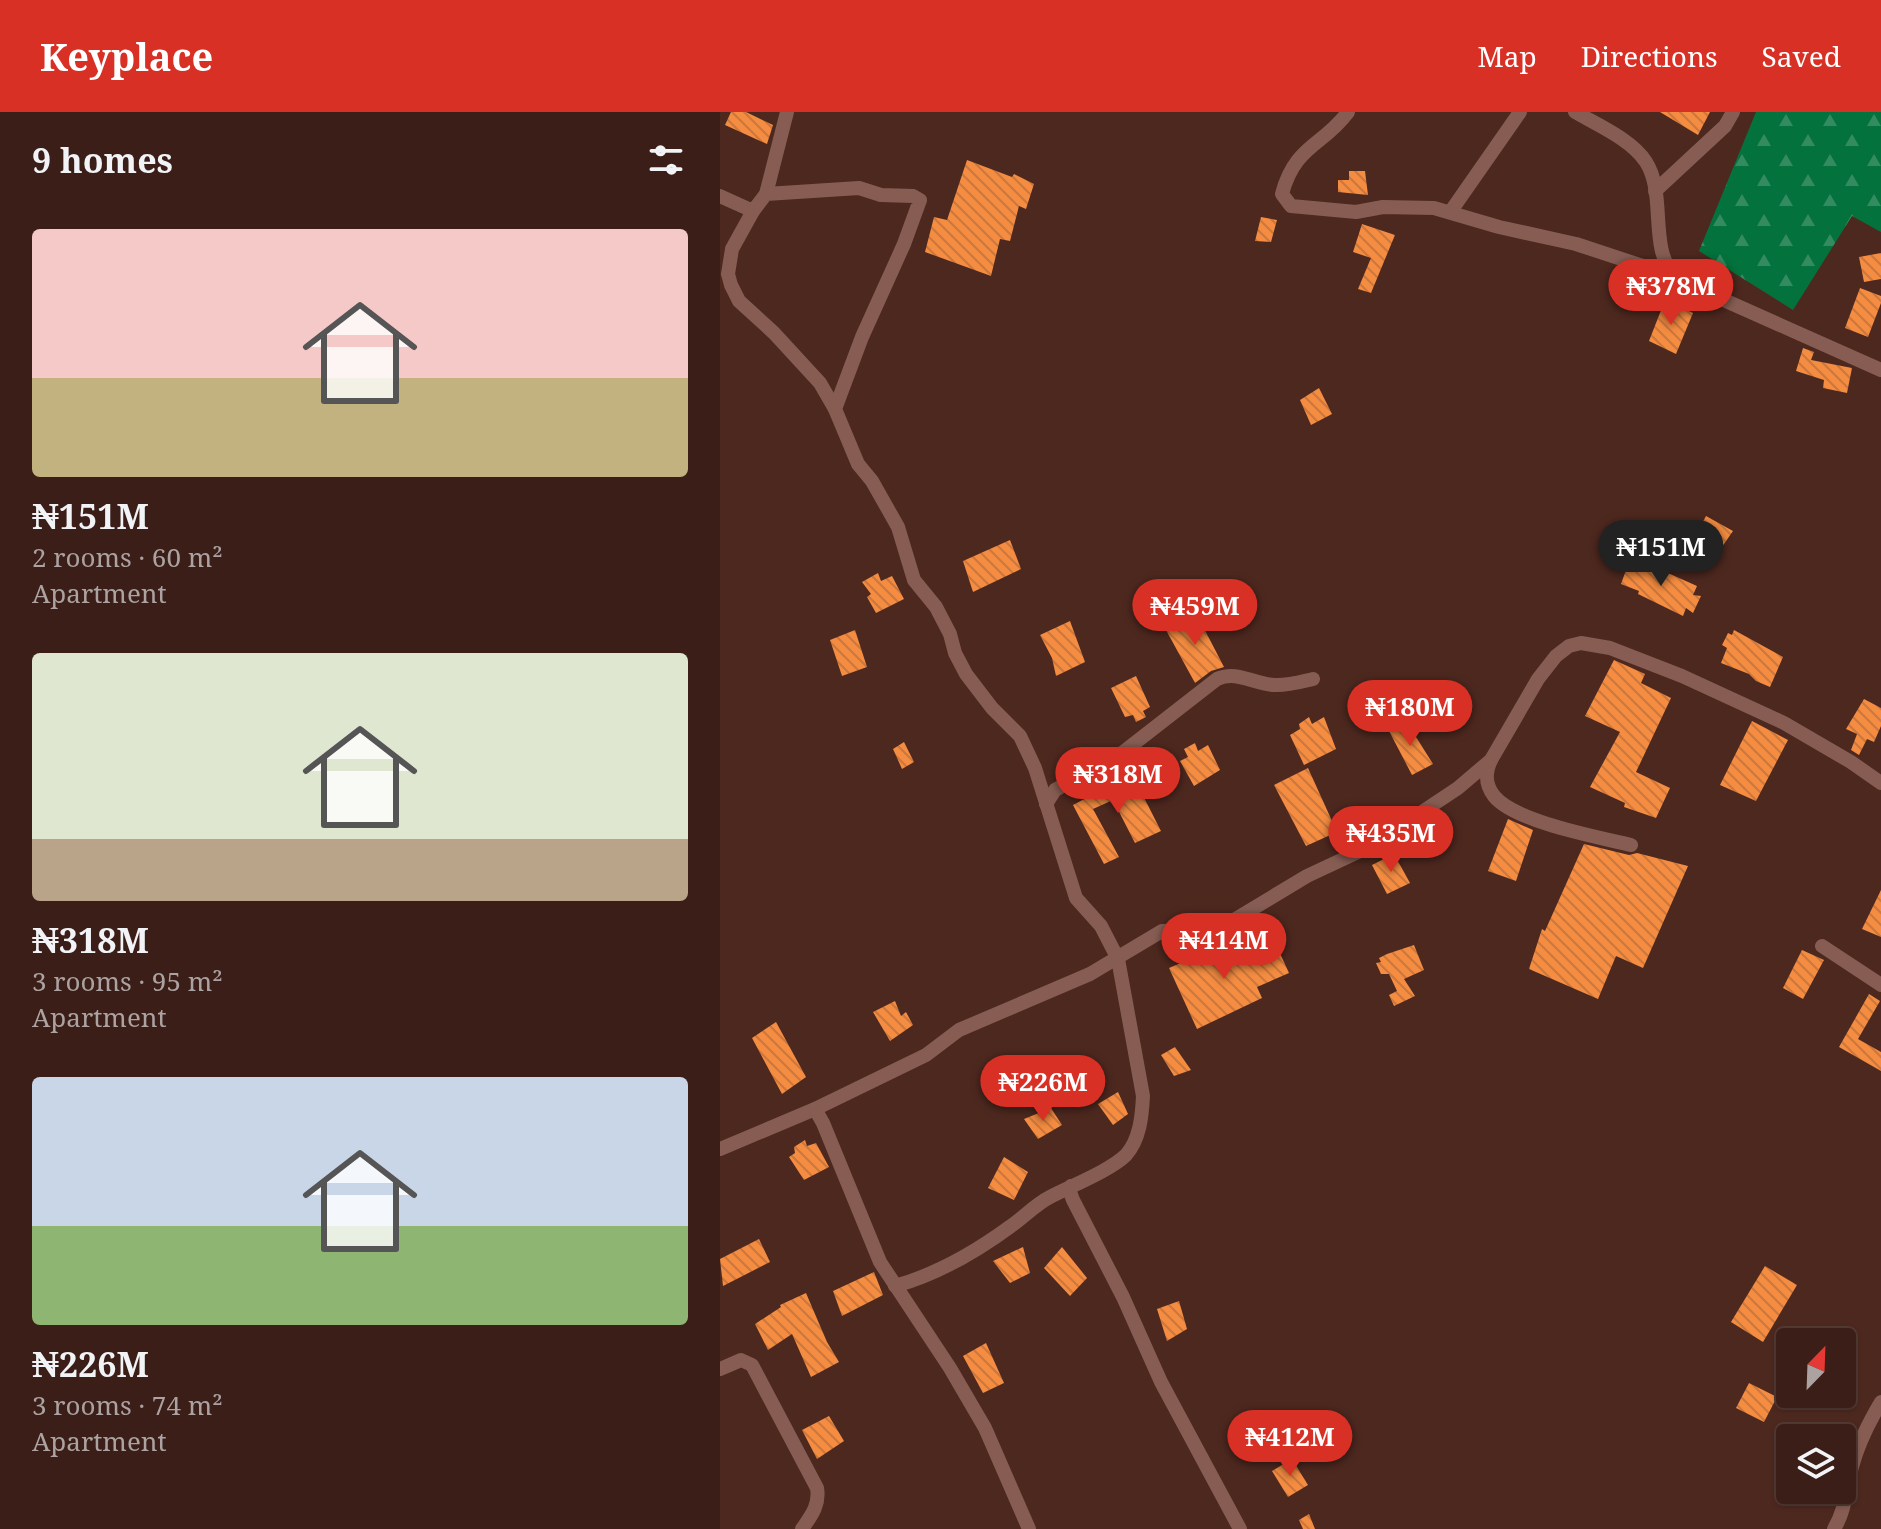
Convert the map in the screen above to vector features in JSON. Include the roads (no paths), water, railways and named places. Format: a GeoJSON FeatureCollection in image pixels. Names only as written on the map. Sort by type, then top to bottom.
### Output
{"type":"FeatureCollection","features":[{"type":"Feature","properties":{"kind":"street"},"geometry":{"type":"LineString","coordinates":[[787,112],[766,194],[737,236],[730,256],[728,274],[731,285],[739,301],[755,313],[813,375],[835,409],[858,464],[872,481],[898,527],[914,580],[936,607],[966,674],[992,708],[1020,736],[1076,898],[1101,926],[1118,959],[1143,1096],[1134,1144],[1125,1156],[1110,1167],[1047,1198],[1008,1228],[959,1257],[919,1279],[895,1286]]}},
{"type":"Feature","properties":{"kind":"street"},"geometry":{"type":"LineString","coordinates":[[1348,112],[1323,137],[1303,151],[1292,168],[1282,194],[1291,206],[1356,212],[1383,207],[1434,208],[1499,227],[1576,244],[1679,280],[1881,370]]}},
{"type":"Feature","properties":{"kind":"street"},"geometry":{"type":"LineString","coordinates":[[1451,211],[1520,112]]}},
{"type":"Feature","properties":{"kind":"street"},"geometry":{"type":"LineString","coordinates":[[1575,112],[1634,149],[1651,172],[1660,215],[1662,255],[1679,280]]}},
{"type":"Feature","properties":{"kind":"street"},"geometry":{"type":"LineString","coordinates":[[1655,191],[1725,126],[1733,112]]}},
{"type":"Feature","properties":{"kind":"street"},"geometry":{"type":"LineString","coordinates":[[766,194],[859,188],[881,195],[913,196],[920,200],[835,409]]}},
{"type":"Feature","properties":{"kind":"street"},"geometry":{"type":"LineString","coordinates":[[720,196],[753,211]]}},
{"type":"Feature","properties":{"kind":"street"},"geometry":{"type":"LineString","coordinates":[[1631,845],[1567,830],[1504,804],[1494,796],[1487,782],[1486,772],[1491,760],[1538,679],[1556,656],[1569,646],[1581,643],[1610,648],[1742,703],[1784,723],[1881,783]]}},
{"type":"Feature","properties":{"kind":"street"},"geometry":{"type":"LineString","coordinates":[[1046,804],[1055,790],[1122,753],[1224,675],[1238,675],[1274,685],[1313,679]]}},
{"type":"Feature","properties":{"kind":"street"},"geometry":{"type":"LineString","coordinates":[[720,1149],[815,1109],[926,1055],[959,1030],[1090,974],[1162,931],[1203,930],[1229,923],[1307,876],[1371,846],[1458,788],[1491,760]]}},
{"type":"Feature","properties":{"kind":"street"},"geometry":{"type":"LineString","coordinates":[[1822,946],[1881,985]]}},
{"type":"Feature","properties":{"kind":"street"},"geometry":{"type":"LineString","coordinates":[[815,1109],[880,1262],[950,1368],[985,1428],[1029,1529]]}},
{"type":"Feature","properties":{"kind":"street"},"geometry":{"type":"LineString","coordinates":[[1071,1186],[1073,1200],[1103,1256],[1161,1382],[1240,1529]]}},
{"type":"Feature","properties":{"kind":"street"},"geometry":{"type":"LineString","coordinates":[[720,1369],[741,1360],[752,1365],[817,1488],[819,1498],[815,1509],[802,1529]]}},
{"type":"Feature","properties":{"kind":"street"},"geometry":{"type":"LineString","coordinates":[[1834,1529],[1846,1504],[1853,1463],[1869,1421],[1881,1402]]}}]}
